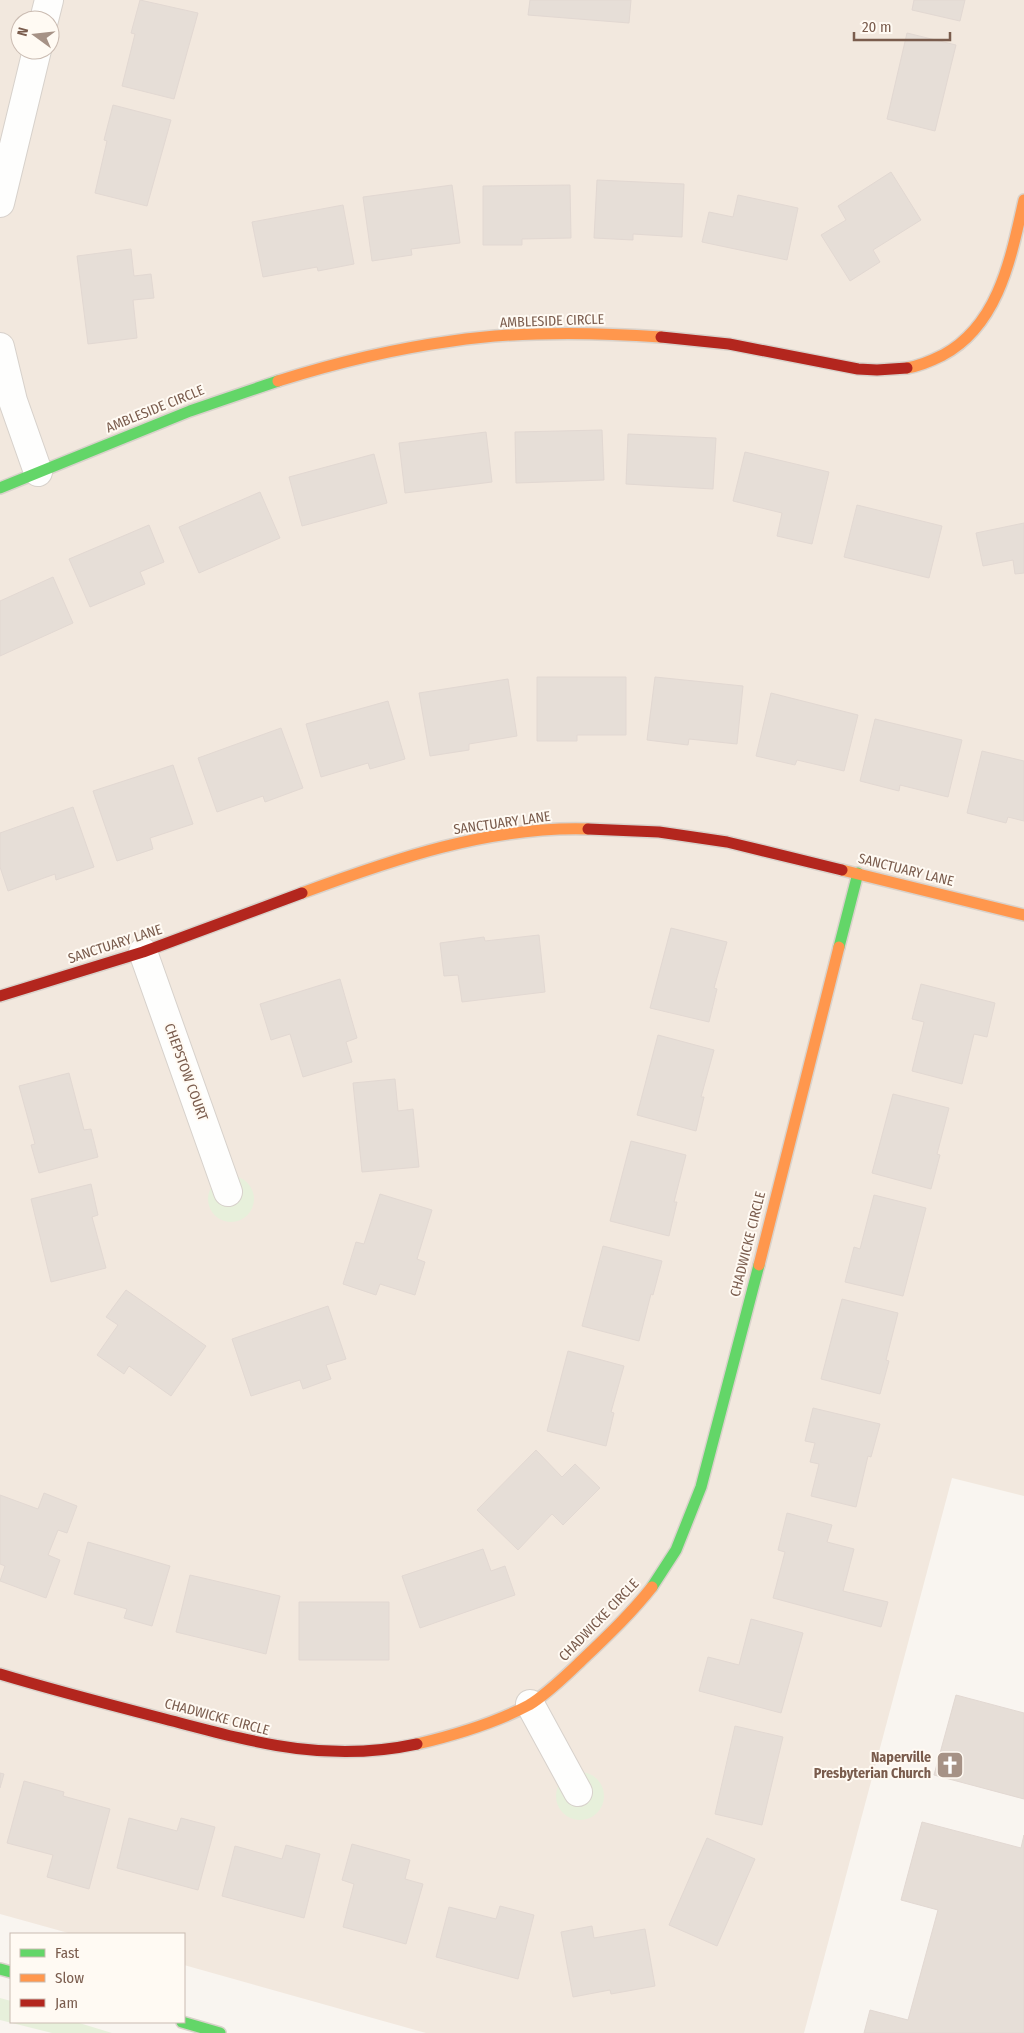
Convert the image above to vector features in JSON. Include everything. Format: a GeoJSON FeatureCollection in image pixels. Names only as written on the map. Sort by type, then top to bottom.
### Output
{"type":"FeatureCollection","features":[{"type":"Feature","properties":{"kind":"street"},"geometry":{"type":"LineString","coordinates":[[0,204],[35,60]]}},
{"type":"Feature","properties":{"kind":"street","name":"AMBLESIDE CIRCLE"},"geometry":{"type":"LineString","coordinates":[[0,488],[249,389],[342,363],[398,350],[466,340],[518,335],[614,334],[697,340],[846,367],[894,370],[926,363],[952,351],[977,330],[1006,272],[1024,200]]}},
{"type":"Feature","properties":{"kind":"street"},"geometry":{"type":"LineString","coordinates":[[0,347],[13,401],[38,472]]}},
{"type":"Feature","properties":{"kind":"street","name":"SANCTUARY LANE"},"geometry":{"type":"LineString","coordinates":[[0,996],[143,952],[377,865],[432,849],[500,835],[574,829],[659,832],[727,842],[1024,915]]}},
{"type":"Feature","properties":{"kind":"street","name":"CHADWICKE CIRCLE"},"geometry":{"type":"LineString","coordinates":[[0,1674],[277,1748],[324,1752],[363,1752],[391,1749],[431,1740],[481,1725],[530,1704],[562,1679],[606,1638],[649,1591],[676,1550],[695,1507],[708,1466],[858,873]]}},
{"type":"Feature","properties":{"kind":"street","name":"CHEPSTOW COURT"},"geometry":{"type":"LineString","coordinates":[[143,952],[228,1192]]}},
{"type":"Feature","properties":{"kind":"street"},"geometry":{"type":"LineString","coordinates":[[530,1704],[578,1792]]}},
{"type":"Feature","properties":{"kind":"street"},"geometry":{"type":"LineString","coordinates":[[185,2023],[220,2033]]}},
{"type":"Feature","properties":{"kind":"shaded area"},"geometry":{"type":"Polygon","coordinates":[[[0,0],[1024,0],[1024,1496],[952,1478],[804,2033],[426,2033],[185,1965],[185,1933],[68,1933],[0,1914],[0,0]]]}},
{"type":"Feature","properties":{"kind":"green space"},"geometry":{"type":"Polygon","coordinates":[[[226,1176],[236,1176],[250,1186],[254,1199],[250,1212],[244,1218],[236,1222],[226,1222],[212,1212],[208,1204],[208,1194],[218,1180],[226,1176]]]}},
{"type":"Feature","properties":{"kind":"green space"},"geometry":{"type":"Polygon","coordinates":[[[575,1772],[585,1772],[597,1779],[604,1791],[604,1801],[597,1813],[585,1820],[575,1820],[567,1816],[560,1809],[556,1801],[556,1791],[560,1783],[567,1776],[575,1772]]]}},
{"type":"Feature","properties":{"kind":"green space"},"geometry":{"type":"Polygon","coordinates":[[[0,1998],[10,2001],[10,2022],[0,2020],[0,1998]]]}},
{"type":"Feature","properties":{"kind":"green space"},"geometry":{"type":"Polygon","coordinates":[[[12,2023],[79,2023],[112,2033],[52,2033],[12,2023]]]}},
{"type":"Feature","properties":{"kind":"building"},"geometry":{"type":"Polygon","coordinates":[[[140,0],[198,13],[174,99],[122,86],[135,34],[131,33],[140,0]]]}},
{"type":"Feature","properties":{"kind":"building"},"geometry":{"type":"Polygon","coordinates":[[[530,0],[631,0],[629,23],[528,15],[530,0]]]}},
{"type":"Feature","properties":{"kind":"building"},"geometry":{"type":"Polygon","coordinates":[[[914,0],[965,0],[960,21],[912,10],[914,0]]]}},
{"type":"Feature","properties":{"kind":"building"},"geometry":{"type":"Polygon","coordinates":[[[907,33],[956,45],[935,131],[887,119],[907,33]]]}},
{"type":"Feature","properties":{"kind":"building"},"geometry":{"type":"Polygon","coordinates":[[[113,105],[171,120],[147,206],[95,193],[107,141],[104,140],[113,105]]]}},
{"type":"Feature","properties":{"kind":"building"},"geometry":{"type":"Polygon","coordinates":[[[891,172],[921,220],[873,250],[880,262],[850,281],[821,235],[846,220],[838,206],[891,172]]]}},
{"type":"Feature","properties":{"kind":"building"},"geometry":{"type":"Polygon","coordinates":[[[597,180],[684,184],[682,237],[633,234],[633,240],[594,238],[597,180]]]}},
{"type":"Feature","properties":{"kind":"building"},"geometry":{"type":"Polygon","coordinates":[[[452,185],[460,243],[411,249],[412,255],[372,261],[363,197],[452,185]]]}},
{"type":"Feature","properties":{"kind":"building"},"geometry":{"type":"Polygon","coordinates":[[[570,185],[571,238],[522,239],[522,245],[483,245],[483,186],[570,185]]]}},
{"type":"Feature","properties":{"kind":"building"},"geometry":{"type":"Polygon","coordinates":[[[738,195],[798,208],[787,260],[702,242],[709,212],[733,217],[738,195]]]}},
{"type":"Feature","properties":{"kind":"building"},"geometry":{"type":"Polygon","coordinates":[[[343,205],[354,264],[318,271],[317,267],[263,277],[252,222],[343,205]]]}},
{"type":"Feature","properties":{"kind":"building"},"geometry":{"type":"Polygon","coordinates":[[[131,249],[134,276],[151,274],[154,298],[133,300],[137,338],[88,344],[77,256],[131,249]]]}},
{"type":"Feature","properties":{"kind":"building"},"geometry":{"type":"Polygon","coordinates":[[[602,430],[604,480],[516,483],[515,432],[602,430]]]}},
{"type":"Feature","properties":{"kind":"building"},"geometry":{"type":"Polygon","coordinates":[[[486,432],[492,482],[405,493],[399,443],[486,432]]]}},
{"type":"Feature","properties":{"kind":"building"},"geometry":{"type":"Polygon","coordinates":[[[628,434],[716,438],[713,489],[626,484],[628,434]]]}},
{"type":"Feature","properties":{"kind":"building"},"geometry":{"type":"Polygon","coordinates":[[[745,452],[829,472],[812,544],[777,536],[782,513],[733,501],[745,452]]]}},
{"type":"Feature","properties":{"kind":"building"},"geometry":{"type":"Polygon","coordinates":[[[374,454],[387,503],[302,526],[289,477],[374,454]]]}},
{"type":"Feature","properties":{"kind":"building"},"geometry":{"type":"Polygon","coordinates":[[[260,492],[280,538],[199,573],[179,527],[260,492]]]}},
{"type":"Feature","properties":{"kind":"building"},"geometry":{"type":"Polygon","coordinates":[[[857,505],[942,526],[929,578],[844,557],[857,505]]]}},
{"type":"Feature","properties":{"kind":"building"},"geometry":{"type":"Polygon","coordinates":[[[1024,523],[1024,573],[1015,574],[1013,560],[983,566],[976,533],[1024,523]]]}},
{"type":"Feature","properties":{"kind":"building"},"geometry":{"type":"Polygon","coordinates":[[[149,525],[164,562],[140,572],[145,584],[90,607],[69,559],[149,525]]]}},
{"type":"Feature","properties":{"kind":"building"},"geometry":{"type":"Polygon","coordinates":[[[53,577],[73,623],[0,656],[0,601],[53,577]]]}},
{"type":"Feature","properties":{"kind":"building"},"geometry":{"type":"Polygon","coordinates":[[[537,677],[626,677],[626,735],[577,735],[577,741],[537,741],[537,677]]]}},
{"type":"Feature","properties":{"kind":"building"},"geometry":{"type":"Polygon","coordinates":[[[655,677],[743,686],[737,744],[689,739],[688,745],[647,740],[655,677]]]}},
{"type":"Feature","properties":{"kind":"building"},"geometry":{"type":"Polygon","coordinates":[[[508,679],[517,736],[469,744],[469,750],[430,756],[419,693],[508,679]]]}},
{"type":"Feature","properties":{"kind":"building"},"geometry":{"type":"Polygon","coordinates":[[[771,693],[858,715],[844,771],[797,760],[795,765],[756,756],[771,693]]]}},
{"type":"Feature","properties":{"kind":"building"},"geometry":{"type":"Polygon","coordinates":[[[388,701],[405,759],[370,769],[368,763],[321,777],[306,724],[388,701]]]}},
{"type":"Feature","properties":{"kind":"building"},"geometry":{"type":"Polygon","coordinates":[[[875,719],[962,740],[948,797],[900,785],[899,791],[860,781],[875,719]]]}},
{"type":"Feature","properties":{"kind":"building"},"geometry":{"type":"Polygon","coordinates":[[[281,728],[303,788],[265,802],[263,796],[217,812],[198,758],[281,728]]]}},
{"type":"Feature","properties":{"kind":"building"},"geometry":{"type":"Polygon","coordinates":[[[982,751],[1024,761],[1024,821],[1008,817],[1006,823],[967,813],[982,751]]]}},
{"type":"Feature","properties":{"kind":"building"},"geometry":{"type":"Polygon","coordinates":[[[173,765],[193,824],[150,838],[153,849],[117,861],[93,791],[173,765]]]}},
{"type":"Feature","properties":{"kind":"building"},"geometry":{"type":"Polygon","coordinates":[[[73,807],[94,867],[56,880],[55,874],[8,891],[0,867],[0,833],[73,807]]]}},
{"type":"Feature","properties":{"kind":"building"},"geometry":{"type":"Polygon","coordinates":[[[671,928],[727,942],[714,988],[717,989],[709,1022],[650,1008],[671,928]]]}},
{"type":"Feature","properties":{"kind":"building"},"geometry":{"type":"Polygon","coordinates":[[[539,935],[545,992],[462,1002],[458,975],[444,976],[440,943],[484,937],[485,941],[539,935]]]}},
{"type":"Feature","properties":{"kind":"building"},"geometry":{"type":"Polygon","coordinates":[[[340,979],[357,1038],[346,1042],[352,1062],[303,1077],[290,1034],[271,1040],[260,1004],[340,979]]]}},
{"type":"Feature","properties":{"kind":"building"},"geometry":{"type":"Polygon","coordinates":[[[921,984],[995,1003],[987,1037],[974,1034],[962,1084],[912,1071],[924,1022],[912,1019],[921,984]]]}},
{"type":"Feature","properties":{"kind":"building"},"geometry":{"type":"Polygon","coordinates":[[[658,1035],[714,1050],[701,1097],[704,1097],[696,1131],[637,1115],[658,1035]]]}},
{"type":"Feature","properties":{"kind":"building"},"geometry":{"type":"Polygon","coordinates":[[[69,1073],[84,1130],[91,1129],[98,1157],[39,1173],[31,1145],[35,1144],[19,1086],[69,1073]]]}},
{"type":"Feature","properties":{"kind":"building"},"geometry":{"type":"Polygon","coordinates":[[[395,1079],[398,1111],[413,1109],[419,1167],[362,1172],[353,1083],[395,1079]]]}},
{"type":"Feature","properties":{"kind":"building"},"geometry":{"type":"Polygon","coordinates":[[[893,1094],[949,1108],[937,1154],[940,1155],[931,1189],[872,1173],[893,1094]]]}},
{"type":"Feature","properties":{"kind":"building"},"geometry":{"type":"Polygon","coordinates":[[[631,1141],[686,1155],[674,1202],[677,1202],[669,1236],[610,1221],[631,1141]]]}},
{"type":"Feature","properties":{"kind":"building"},"geometry":{"type":"Polygon","coordinates":[[[91,1184],[98,1215],[92,1217],[106,1268],[51,1282],[31,1199],[91,1184]]]}},
{"type":"Feature","properties":{"kind":"building"},"geometry":{"type":"Polygon","coordinates":[[[380,1194],[432,1210],[417,1259],[425,1262],[415,1295],[380,1284],[376,1295],[343,1284],[356,1242],[364,1244],[380,1194]]]}},
{"type":"Feature","properties":{"kind":"building"},"geometry":{"type":"Polygon","coordinates":[[[874,1195],[926,1208],[903,1296],[845,1282],[854,1247],[860,1249],[874,1195]]]}},
{"type":"Feature","properties":{"kind":"building"},"geometry":{"type":"Polygon","coordinates":[[[603,1246],[662,1261],[639,1341],[582,1326],[603,1246]]]}},
{"type":"Feature","properties":{"kind":"building"},"geometry":{"type":"Polygon","coordinates":[[[126,1290],[206,1346],[171,1396],[129,1366],[124,1374],[97,1355],[118,1325],[106,1317],[126,1290]]]}},
{"type":"Feature","properties":{"kind":"building"},"geometry":{"type":"Polygon","coordinates":[[[842,1299],[898,1313],[886,1360],[889,1361],[880,1394],[821,1379],[842,1299]]]}},
{"type":"Feature","properties":{"kind":"building"},"geometry":{"type":"Polygon","coordinates":[[[328,1306],[346,1359],[326,1365],[331,1379],[303,1389],[300,1380],[251,1396],[232,1339],[328,1306]]]}},
{"type":"Feature","properties":{"kind":"building"},"geometry":{"type":"Polygon","coordinates":[[[568,1351],[624,1366],[611,1412],[614,1413],[606,1446],[547,1431],[568,1351]]]}},
{"type":"Feature","properties":{"kind":"building"},"geometry":{"type":"Polygon","coordinates":[[[813,1408],[880,1424],[871,1457],[868,1456],[856,1507],[811,1496],[819,1464],[810,1462],[815,1443],[805,1441],[813,1408]]]}},
{"type":"Feature","properties":{"kind":"building"},"geometry":{"type":"Polygon","coordinates":[[[536,1450],[562,1477],[575,1464],[600,1488],[563,1525],[552,1514],[518,1550],[477,1510],[536,1450]]]}},
{"type":"Feature","properties":{"kind":"building"},"geometry":{"type":"Polygon","coordinates":[[[44,1493],[77,1506],[67,1533],[58,1530],[48,1555],[60,1560],[46,1598],[0,1581],[5,1566],[0,1564],[0,1495],[38,1509],[44,1493]]]}},
{"type":"Feature","properties":{"kind":"building"},"geometry":{"type":"Polygon","coordinates":[[[787,1513],[832,1525],[827,1542],[854,1549],[843,1591],[888,1602],[881,1627],[773,1598],[785,1552],[778,1550],[787,1513]]]}},
{"type":"Feature","properties":{"kind":"building"},"geometry":{"type":"Polygon","coordinates":[[[88,1542],[170,1566],[152,1626],[124,1618],[127,1609],[74,1594],[88,1542]]]}},
{"type":"Feature","properties":{"kind":"building"},"geometry":{"type":"Polygon","coordinates":[[[483,1549],[491,1571],[505,1566],[515,1595],[420,1628],[402,1576],[483,1549]]]}},
{"type":"Feature","properties":{"kind":"building"},"geometry":{"type":"Polygon","coordinates":[[[190,1575],[280,1596],[266,1654],[176,1632],[190,1575]]]}},
{"type":"Feature","properties":{"kind":"building"},"geometry":{"type":"Polygon","coordinates":[[[299,1602],[389,1602],[389,1660],[299,1660],[299,1602]]]}},
{"type":"Feature","properties":{"kind":"building"},"geometry":{"type":"Polygon","coordinates":[[[751,1619],[803,1633],[781,1713],[699,1691],[708,1657],[739,1665],[751,1619]]]}},
{"type":"Feature","properties":{"kind":"building"},"geometry":{"type":"Polygon","coordinates":[[[956,1695],[1024,1713],[1024,1799],[934,1775],[956,1695]]]}},
{"type":"Feature","properties":{"kind":"building"},"geometry":{"type":"Polygon","coordinates":[[[735,1726],[783,1737],[762,1825],[715,1814],[735,1726]]]}},
{"type":"Feature","properties":{"kind":"building"},"geometry":{"type":"Polygon","coordinates":[[[0,1773],[4,1774],[0,1788],[0,1773]]]}},
{"type":"Feature","properties":{"kind":"building"},"geometry":{"type":"Polygon","coordinates":[[[24,1781],[64,1792],[63,1796],[110,1809],[89,1889],[47,1877],[53,1855],[7,1843],[24,1781]]]}},
{"type":"Feature","properties":{"kind":"building"},"geometry":{"type":"Polygon","coordinates":[[[129,1818],[177,1831],[181,1818],[215,1827],[198,1890],[117,1868],[129,1818]]]}},
{"type":"Feature","properties":{"kind":"building"},"geometry":{"type":"Polygon","coordinates":[[[922,1822],[1021,1848],[1024,1835],[1024,2033],[864,2033],[870,2010],[908,2020],[938,1910],[901,1900],[922,1822]]]}},
{"type":"Feature","properties":{"kind":"building"},"geometry":{"type":"Polygon","coordinates":[[[707,1838],[755,1859],[717,1946],[669,1925],[707,1838]]]}},
{"type":"Feature","properties":{"kind":"building"},"geometry":{"type":"Polygon","coordinates":[[[352,1844],[410,1860],[405,1879],[423,1884],[406,1944],[343,1927],[354,1884],[342,1880],[352,1844]]]}},
{"type":"Feature","properties":{"kind":"building"},"geometry":{"type":"Polygon","coordinates":[[[286,1845],[320,1854],[304,1918],[222,1896],[235,1846],[282,1859],[286,1845]]]}},
{"type":"Feature","properties":{"kind":"building"},"geometry":{"type":"Polygon","coordinates":[[[500,1906],[534,1915],[518,1979],[436,1957],[449,1907],[496,1919],[500,1906]]]}},
{"type":"Feature","properties":{"kind":"building"},"geometry":{"type":"Polygon","coordinates":[[[592,1926],[594,1938],[645,1929],[655,1986],[611,1994],[610,1990],[573,1997],[561,1932],[592,1926]]]}},
{"type":"Feature","properties":{"kind":"traffic: fast"},"geometry":{"type":"LineString","coordinates":[[0,488],[190,411],[278,381]]}},
{"type":"Feature","properties":{"kind":"traffic: fast"},"geometry":{"type":"LineString","coordinates":[[839,947],[858,873]]}},
{"type":"Feature","properties":{"kind":"traffic: fast"},"geometry":{"type":"LineString","coordinates":[[652,1587],[676,1550],[701,1487],[759,1265]]}},
{"type":"Feature","properties":{"kind":"traffic: fast"},"geometry":{"type":"LineString","coordinates":[[0,1969],[10,1972]]}},
{"type":"Feature","properties":{"kind":"traffic: fast"},"geometry":{"type":"LineString","coordinates":[[185,2023],[220,2033]]}},
{"type":"Feature","properties":{"kind":"traffic: slow"},"geometry":{"type":"LineString","coordinates":[[907,368],[943,355],[962,342],[990,308],[1000,288],[1014,244],[1024,200]]}},
{"type":"Feature","properties":{"kind":"traffic: slow"},"geometry":{"type":"LineString","coordinates":[[278,381],[386,352],[430,344],[504,335],[556,333],[661,337]]}},
{"type":"Feature","properties":{"kind":"traffic: slow"},"geometry":{"type":"LineString","coordinates":[[302,893],[372,868],[442,847],[514,833],[551,829],[588,829]]}},
{"type":"Feature","properties":{"kind":"traffic: slow"},"geometry":{"type":"LineString","coordinates":[[842,870],[1024,915]]}},
{"type":"Feature","properties":{"kind":"traffic: slow"},"geometry":{"type":"LineString","coordinates":[[759,1265],[839,947]]}},
{"type":"Feature","properties":{"kind":"traffic: slow"},"geometry":{"type":"LineString","coordinates":[[417,1744],[489,1723],[536,1701],[607,1636],[652,1587]]}},
{"type":"Feature","properties":{"kind":"traffic: jam"},"geometry":{"type":"LineString","coordinates":[[661,337],[729,344],[858,369],[907,368]]}},
{"type":"Feature","properties":{"kind":"traffic: jam"},"geometry":{"type":"LineString","coordinates":[[588,829],[659,832],[727,842],[842,870]]}},
{"type":"Feature","properties":{"kind":"traffic: jam"},"geometry":{"type":"LineString","coordinates":[[0,996],[143,952],[302,893]]}},
{"type":"Feature","properties":{"kind":"traffic: jam"},"geometry":{"type":"LineString","coordinates":[[0,1674],[80,1697],[257,1742],[319,1751],[350,1752],[383,1750],[417,1744]]}},
{"type":"Feature","properties":{"kind":"place","name":"Naperville Presbyterian Church"},"geometry":{"type":"Point","coordinates":[950,1765]}}]}
